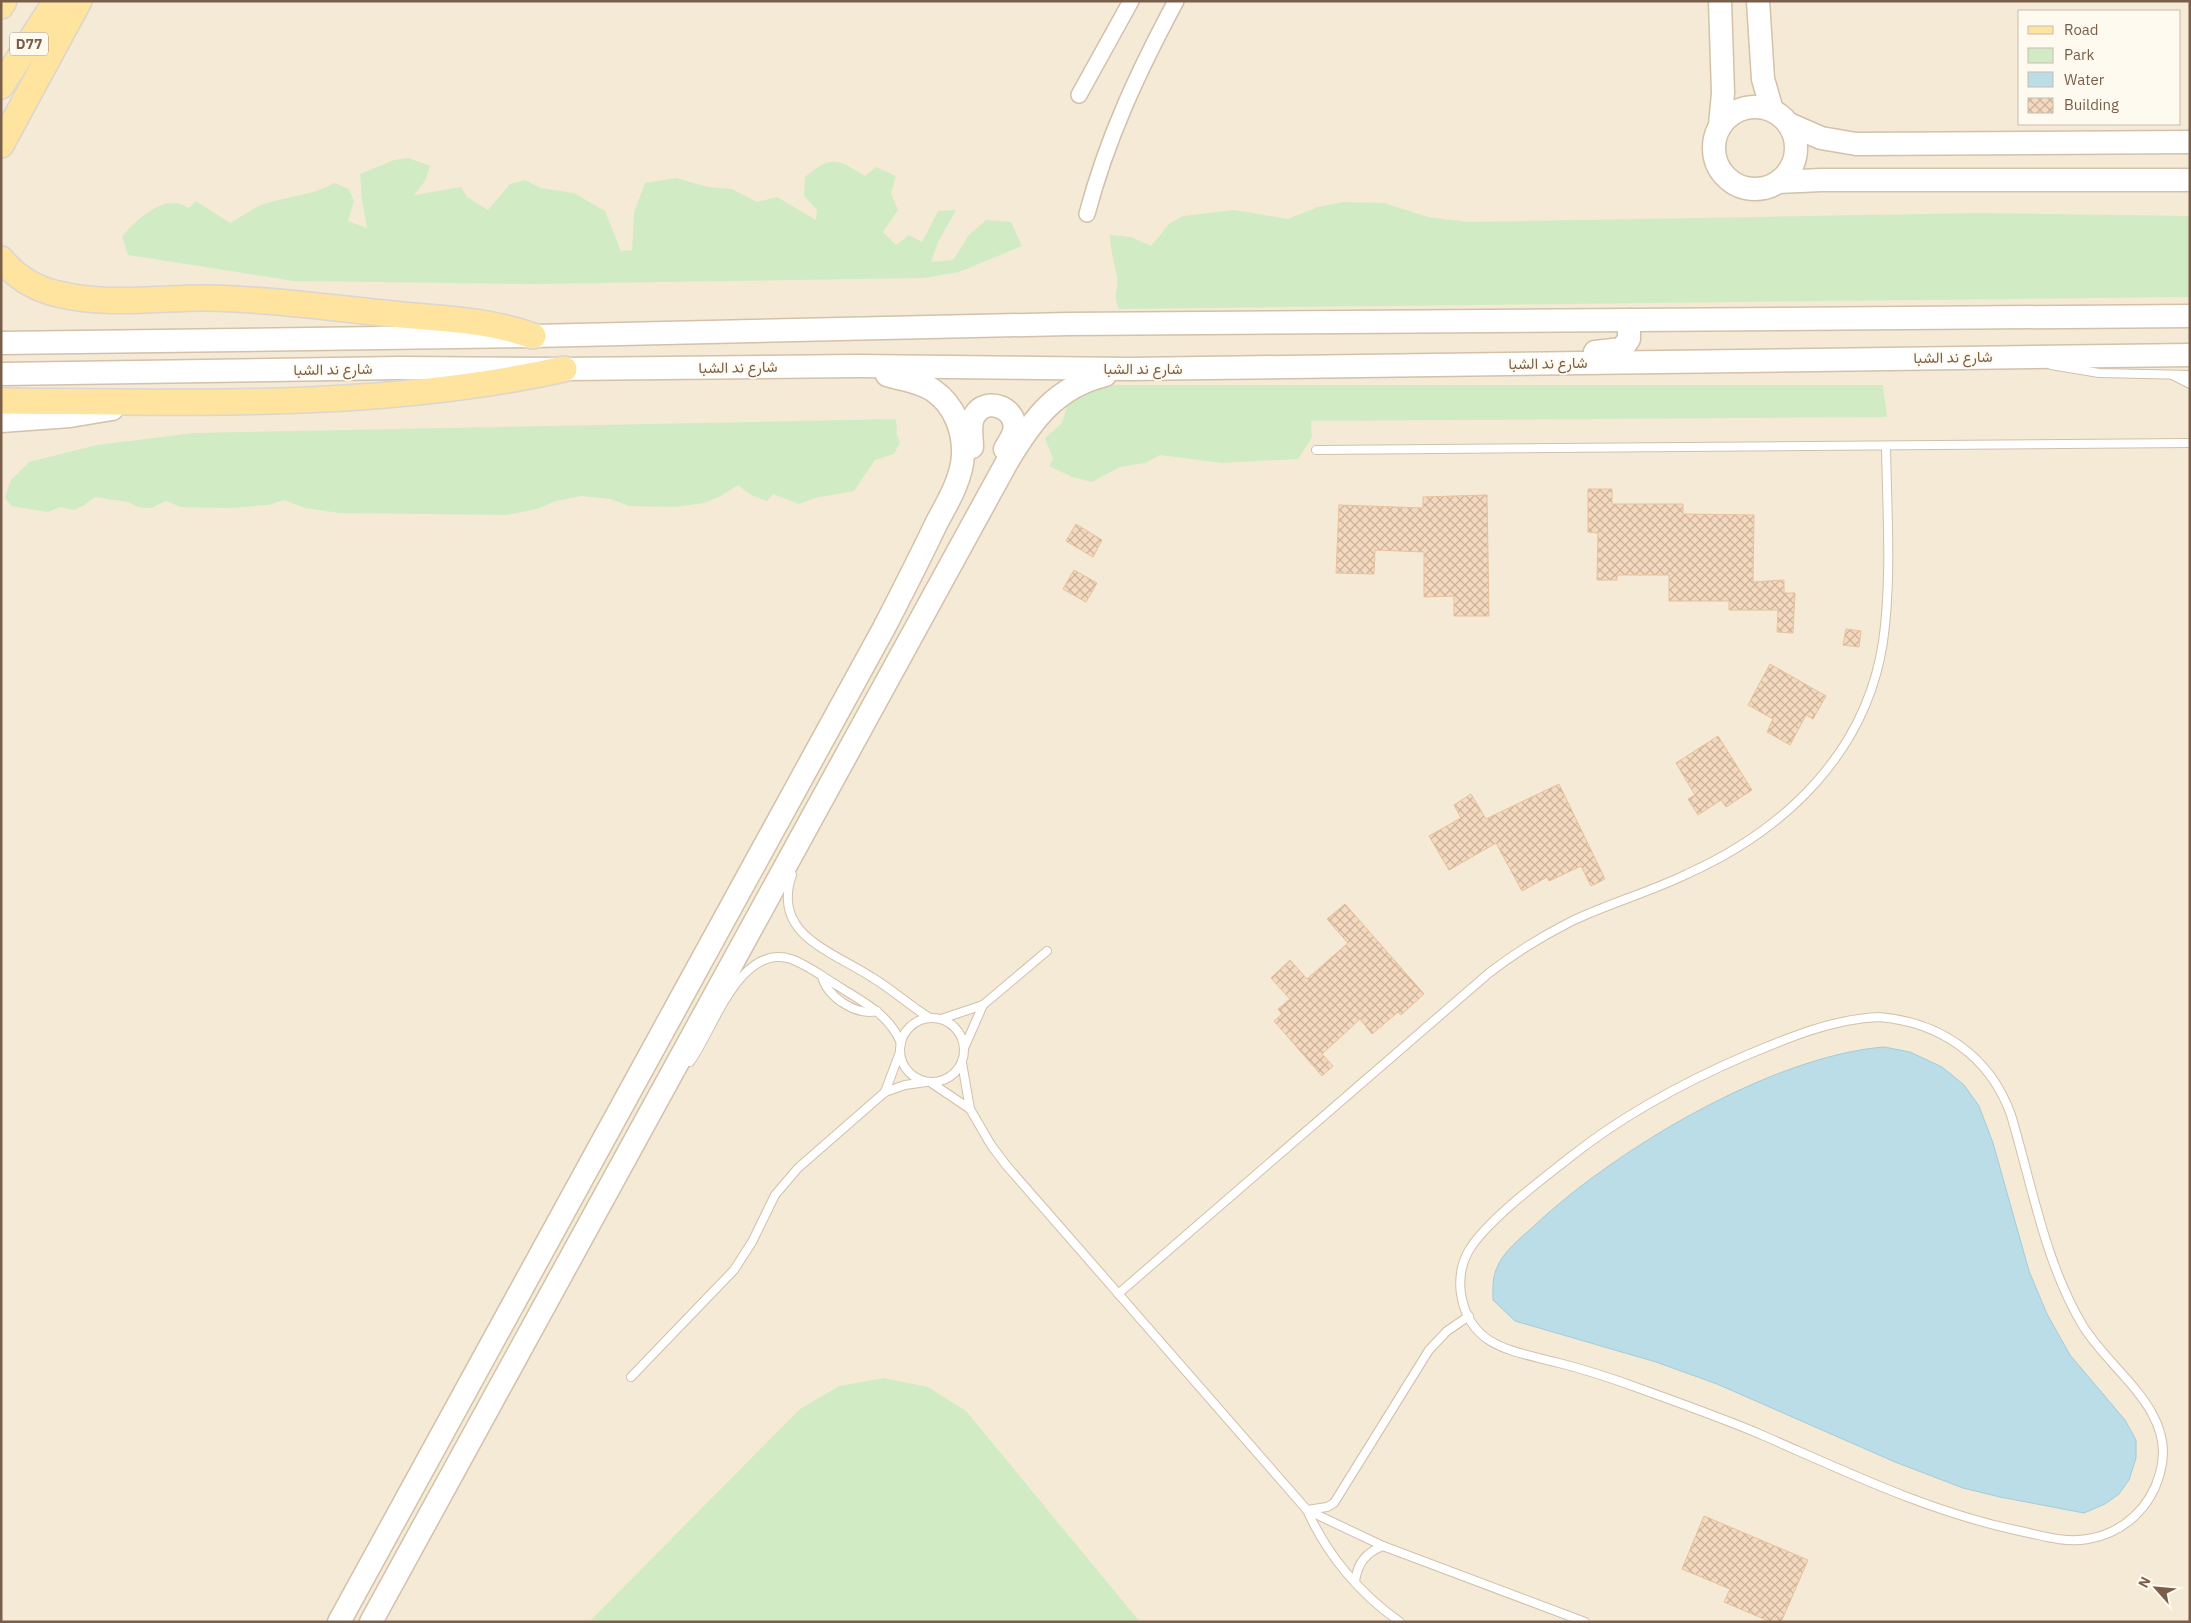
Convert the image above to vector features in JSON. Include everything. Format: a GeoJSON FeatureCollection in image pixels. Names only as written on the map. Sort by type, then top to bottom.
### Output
{"type":"FeatureCollection","features":[{"type":"Feature","properties":{"kind":"main road"},"geometry":{"type":"LineString","coordinates":[[1,6],[4,1]]}},
{"type":"Feature","properties":{"kind":"main road","name":"D77"},"geometry":{"type":"LineString","coordinates":[[1,86],[56,1]]}},
{"type":"Feature","properties":{"kind":"main road"},"geometry":{"type":"LineString","coordinates":[[1,145],[79,1]]}},
{"type":"Feature","properties":{"kind":"main road"},"geometry":{"type":"LineString","coordinates":[[1,259],[29,283],[56,294],[78,298],[101,300],[224,298],[297,303],[481,321],[533,336]]}},
{"type":"Feature","properties":{"kind":"main road"},"geometry":{"type":"LineString","coordinates":[[1,401],[310,399],[384,394],[510,381],[564,369]]}},
{"type":"Feature","properties":{"kind":"street"},"geometry":{"type":"LineString","coordinates":[[1079,95],[1131,1]]}},
{"type":"Feature","properties":{"kind":"street"},"geometry":{"type":"LineString","coordinates":[[1087,214],[1100,167],[1116,123],[1135,79],[1176,1]]}},
{"type":"Feature","properties":{"kind":"street"},"geometry":{"type":"LineString","coordinates":[[1720,1],[1723,93],[1720,126]]}},
{"type":"Feature","properties":{"kind":"street"},"geometry":{"type":"LineString","coordinates":[[1758,1],[1763,79],[1780,117],[1796,138],[1796,155],[1790,170],[1778,182],[1767,188],[1755,190],[1742,188],[1722,173],[1716,162],[1713,150],[1715,137],[1720,126],[1730,115],[1743,108],[1758,106],[1780,117],[1821,138],[1856,144],[2190,142]]}},
{"type":"Feature","properties":{"kind":"street"},"geometry":{"type":"LineString","coordinates":[[1778,182],[1821,180],[2190,180]]}},
{"type":"Feature","properties":{"kind":"street","name":"شارع ند الشبا"},"geometry":{"type":"LineString","coordinates":[[1,342],[533,336],[1058,324],[2190,316]]}},
{"type":"Feature","properties":{"kind":"street"},"geometry":{"type":"LineString","coordinates":[[1563,363],[1573,354],[1612,351],[1622,348],[1629,339],[1629,320]]}},
{"type":"Feature","properties":{"kind":"street","name":"شارع ند الشبا"},"geometry":{"type":"LineString","coordinates":[[1,374],[399,368],[564,369],[858,366],[1130,369],[2190,355]]}},
{"type":"Feature","properties":{"kind":"street"},"geometry":{"type":"LineString","coordinates":[[339,1622],[884,628],[955,484],[963,456],[961,430],[952,410],[940,396],[925,386],[858,366]]}},
{"type":"Feature","properties":{"kind":"street"},"geometry":{"type":"LineString","coordinates":[[372,1622],[803,831],[1017,444],[1053,401],[1078,384],[1130,369]]}},
{"type":"Feature","properties":{"kind":"street"},"geometry":{"type":"LineString","coordinates":[[1,421],[90,413],[137,401]]}},
{"type":"Feature","properties":{"kind":"street"},"geometry":{"type":"LineString","coordinates":[[937,522],[953,506],[968,475],[972,452],[971,430],[974,416],[984,407],[998,406],[1004,408],[1013,419],[1013,433],[979,496],[966,539]]}},
{"type":"Feature","properties":{"kind":"street"},"geometry":{"type":"LineString","coordinates":[[528,1277],[552,1292]]}},
{"type":"Feature","properties":{"kind":"lane"},"geometry":{"type":"LineString","coordinates":[[2026,356],[2044,363],[2081,372],[2190,375]]}},
{"type":"Feature","properties":{"kind":"lane"},"geometry":{"type":"LineString","coordinates":[[2172,375],[2190,384]]}},
{"type":"Feature","properties":{"kind":"lane"},"geometry":{"type":"LineString","coordinates":[[1316,450],[2190,444]]}},
{"type":"Feature","properties":{"kind":"lane"},"geometry":{"type":"LineString","coordinates":[[1118,1294],[1488,972],[1544,936],[1573,921],[1687,874],[1737,850],[1774,825],[1805,796],[1833,763],[1855,726],[1872,685],[1883,643],[1887,600],[1886,446]]}},
{"type":"Feature","properties":{"kind":"lane"},"geometry":{"type":"LineString","coordinates":[[803,831],[800,852],[788,893],[791,915],[795,924],[810,939],[875,979],[930,1018]]}},
{"type":"Feature","properties":{"kind":"lane"},"geometry":{"type":"LineString","coordinates":[[940,1019],[984,1005],[1047,951]]}},
{"type":"Feature","properties":{"kind":"lane"},"geometry":{"type":"LineString","coordinates":[[668,1081],[682,1071],[696,1052],[735,984],[749,968],[768,959],[784,958],[800,963],[877,1010],[891,1025],[901,1047],[904,1065],[908,1071],[970,1109]]}},
{"type":"Feature","properties":{"kind":"lane"},"geometry":{"type":"LineString","coordinates":[[631,1377],[734,1270],[752,1242],[775,1195],[786,1181],[885,1092],[905,1085],[946,1079],[958,1070],[962,1063],[965,1047],[984,1005]]}},
{"type":"Feature","properties":{"kind":"lane"},"geometry":{"type":"LineString","coordinates":[[885,1092],[904,1035],[914,1023],[930,1018],[940,1019],[954,1026],[959,1032],[965,1047]]}},
{"type":"Feature","properties":{"kind":"lane"},"geometry":{"type":"LineString","coordinates":[[1898,1018],[1922,1026],[1956,1042],[1980,1062],[1999,1087],[2011,1114],[2040,1220],[2063,1285],[2076,1314],[2098,1348],[2141,1395],[2152,1411],[2161,1444],[2161,1471],[2142,1509],[2125,1524],[2104,1535],[2071,1541],[2003,1528],[1907,1499],[1761,1435],[1628,1384],[1573,1367],[1506,1350],[1487,1339],[1469,1316],[1461,1292],[1460,1278],[1468,1252],[1480,1236],[1541,1180],[1606,1130],[1685,1084],[1796,1036],[1852,1019],[1898,1018]]}},
{"type":"Feature","properties":{"kind":"lane"},"geometry":{"type":"LineString","coordinates":[[962,1063],[970,1109],[990,1145],[1021,1184],[1307,1510],[1322,1540],[1355,1582],[1400,1622]]}},
{"type":"Feature","properties":{"kind":"lane"},"geometry":{"type":"LineString","coordinates":[[1307,1510],[1327,1507],[1334,1503],[1424,1356],[1447,1331],[1469,1316]]}},
{"type":"Feature","properties":{"kind":"lane"},"geometry":{"type":"LineString","coordinates":[[1307,1510],[1384,1546],[1582,1621]]}},
{"type":"Feature","properties":{"kind":"lane"},"geometry":{"type":"LineString","coordinates":[[1355,1582],[1356,1574],[1363,1559],[1369,1553],[1384,1546]]}},
{"type":"Feature","properties":{"kind":"shaded area"},"geometry":{"type":"Polygon","coordinates":[[[1,1],[2190,1],[2190,1622],[1,1622],[1,1]]]}},
{"type":"Feature","properties":{"kind":"green space"},"geometry":{"type":"Polygon","coordinates":[[[408,158],[430,166],[425,181],[414,195],[461,187],[467,197],[488,210],[510,184],[525,180],[541,188],[574,193],[605,211],[621,251],[632,250],[634,212],[645,183],[676,178],[708,187],[732,189],[757,202],[777,197],[816,220],[817,210],[804,196],[805,177],[828,162],[841,163],[865,176],[876,167],[896,176],[891,193],[898,210],[883,232],[896,245],[909,235],[922,242],[938,211],[956,210],[938,242],[931,262],[953,260],[969,235],[986,220],[1011,222],[1022,246],[959,272],[924,278],[533,284],[294,281],[128,255],[122,236],[145,214],[167,203],[174,203],[189,208],[196,201],[230,223],[264,204],[308,193],[334,183],[349,189],[354,201],[348,221],[367,228],[360,174],[394,160],[408,158]]]}},
{"type":"Feature","properties":{"kind":"green space"},"geometry":{"type":"Polygon","coordinates":[[[1343,202],[1384,203],[1428,217],[1468,222],[1980,213],[2190,216],[2190,297],[1119,309],[1116,298],[1117,278],[1110,235],[1131,237],[1151,246],[1170,223],[1183,216],[1234,210],[1288,219],[1318,207],[1343,202]]]}},
{"type":"Feature","properties":{"kind":"green space"},"geometry":{"type":"Polygon","coordinates":[[[1883,385],[1887,417],[1311,421],[1312,437],[1298,459],[1222,463],[1160,455],[1145,463],[1120,467],[1092,482],[1072,477],[1049,466],[1053,459],[1045,438],[1062,423],[1069,400],[1098,386],[1883,385]]]}},
{"type":"Feature","properties":{"kind":"green space"},"geometry":{"type":"Polygon","coordinates":[[[896,419],[897,436],[900,442],[894,454],[875,460],[854,491],[815,498],[799,504],[773,494],[767,501],[751,495],[738,485],[719,497],[704,503],[675,507],[629,506],[611,499],[581,496],[556,501],[537,509],[507,515],[339,513],[305,508],[284,500],[268,505],[230,508],[181,507],[166,501],[151,508],[138,507],[128,502],[95,497],[74,510],[60,507],[48,512],[11,506],[5,497],[11,480],[29,462],[97,445],[194,433],[896,419]]]}},
{"type":"Feature","properties":{"kind":"green space"},"geometry":{"type":"Polygon","coordinates":[[[884,1378],[928,1387],[966,1411],[1140,1622],[589,1622],[800,1409],[839,1386],[884,1378]]]}},
{"type":"Feature","properties":{"kind":"water"},"geometry":{"type":"Polygon","coordinates":[[[1884,1047],[1910,1052],[1942,1067],[1964,1085],[1979,1106],[1993,1143],[2029,1271],[2047,1314],[2070,1355],[2125,1420],[2136,1440],[2136,1458],[2129,1480],[2119,1494],[2105,1504],[2084,1513],[1963,1488],[1895,1462],[1717,1384],[1656,1362],[1515,1321],[1493,1300],[1493,1282],[1496,1270],[1512,1246],[1569,1196],[1608,1166],[1651,1138],[1698,1111],[1746,1087],[1794,1068],[1840,1054],[1884,1047]]]}},
{"type":"Feature","properties":{"kind":"building"},"geometry":{"type":"Polygon","coordinates":[[[1588,489],[1612,489],[1612,504],[1683,504],[1683,514],[1754,515],[1753,582],[1784,580],[1784,593],[1795,593],[1793,633],[1777,632],[1778,610],[1729,610],[1729,601],[1669,601],[1669,575],[1617,575],[1617,580],[1597,580],[1598,533],[1588,532],[1588,489]]]}},
{"type":"Feature","properties":{"kind":"building"},"geometry":{"type":"Polygon","coordinates":[[[1487,495],[1489,616],[1454,616],[1454,596],[1424,597],[1424,552],[1375,550],[1374,574],[1336,573],[1339,505],[1423,508],[1423,497],[1487,495]]]}},
{"type":"Feature","properties":{"kind":"building"},"geometry":{"type":"Polygon","coordinates":[[[1076,524],[1102,540],[1093,557],[1066,541],[1076,524]]]}},
{"type":"Feature","properties":{"kind":"building"},"geometry":{"type":"Polygon","coordinates":[[[1074,570],[1097,583],[1086,602],[1063,589],[1074,570]]]}},
{"type":"Feature","properties":{"kind":"building"},"geometry":{"type":"Polygon","coordinates":[[[1846,629],[1861,631],[1859,647],[1843,645],[1846,629]]]}},
{"type":"Feature","properties":{"kind":"building"},"geometry":{"type":"Polygon","coordinates":[[[1770,664],[1826,696],[1813,719],[1806,715],[1790,745],[1767,732],[1773,719],[1748,705],[1770,664]]]}},
{"type":"Feature","properties":{"kind":"building"},"geometry":{"type":"Polygon","coordinates":[[[1718,736],[1752,790],[1726,807],[1721,800],[1698,815],[1688,799],[1695,795],[1676,763],[1718,736]]]}},
{"type":"Feature","properties":{"kind":"building"},"geometry":{"type":"Polygon","coordinates":[[[1559,784],[1605,879],[1591,886],[1581,866],[1549,881],[1547,877],[1522,891],[1496,843],[1449,870],[1429,836],[1461,818],[1454,805],[1471,794],[1486,819],[1559,784]]]}},
{"type":"Feature","properties":{"kind":"building"},"geometry":{"type":"Polygon","coordinates":[[[1345,904],[1424,994],[1401,1015],[1398,1012],[1372,1034],[1360,1019],[1322,1054],[1333,1066],[1322,1076],[1274,1021],[1282,1014],[1278,1009],[1290,999],[1271,978],[1290,960],[1307,979],[1348,943],[1327,919],[1345,904]]]}},
{"type":"Feature","properties":{"kind":"building"},"geometry":{"type":"Polygon","coordinates":[[[1704,1516],[1808,1560],[1781,1622],[1771,1622],[1724,1602],[1730,1589],[1682,1569],[1704,1516]]]}}]}
